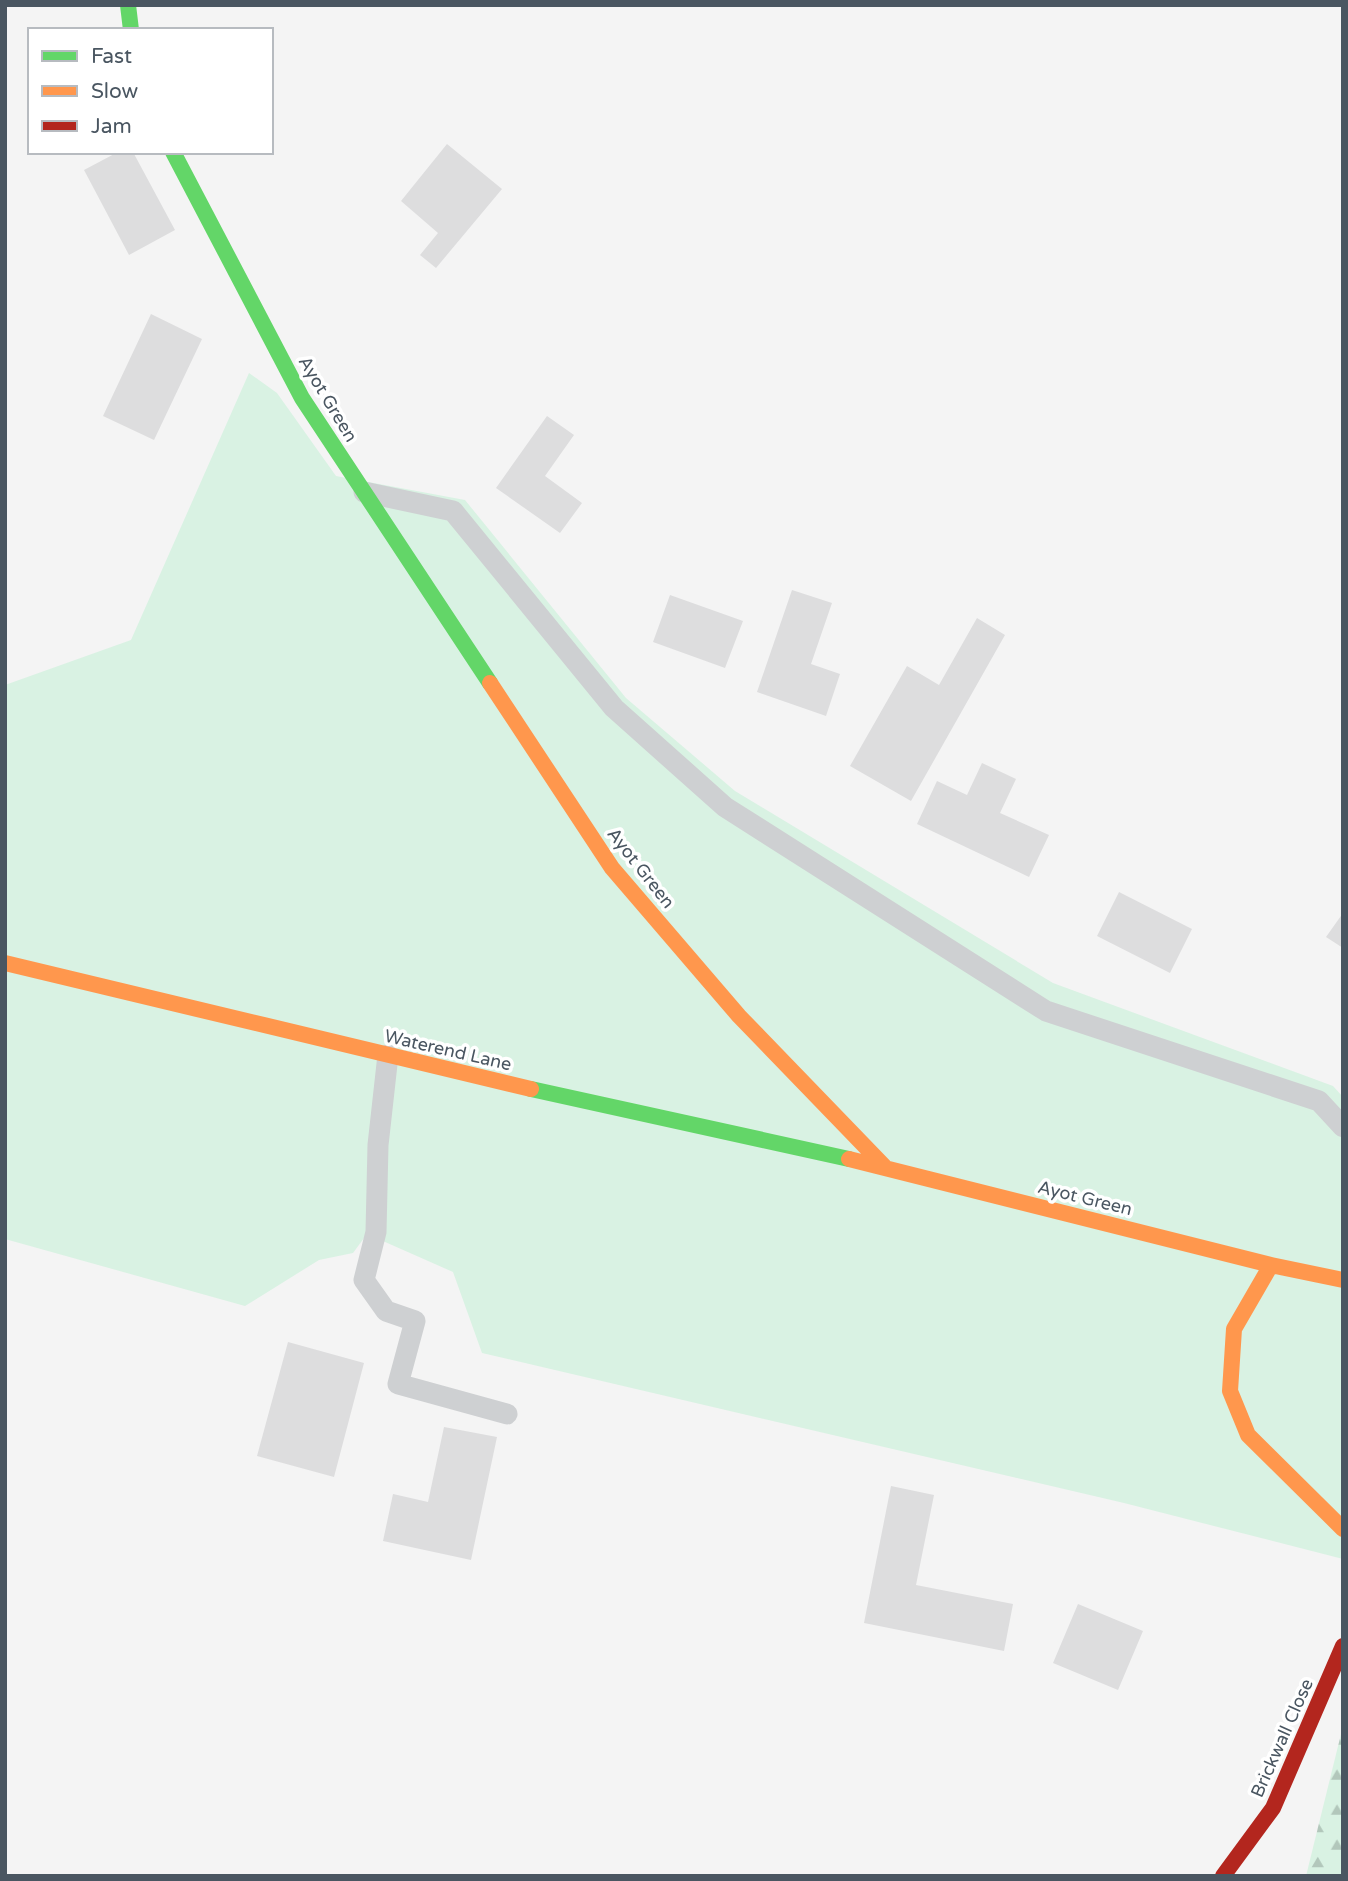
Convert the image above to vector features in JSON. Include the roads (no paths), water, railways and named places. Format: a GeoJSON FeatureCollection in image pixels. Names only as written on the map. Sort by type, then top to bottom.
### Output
{"type":"FeatureCollection","features":[{"type":"Feature","properties":{"kind":"street"},"geometry":{"type":"LineString","coordinates":[[128,5],[131,28]]}},
{"type":"Feature","properties":{"kind":"street","name":"Ayot Green"},"geometry":{"type":"LineString","coordinates":[[174,154],[302,398],[612,868],[739,1016],[884,1166],[1271,1265],[1343,1280]]}},
{"type":"Feature","properties":{"kind":"street","name":"Waterend Lane"},"geometry":{"type":"LineString","coordinates":[[5,962],[593,1104],[884,1166]]}},
{"type":"Feature","properties":{"kind":"street"},"geometry":{"type":"LineString","coordinates":[[1271,1265],[1234,1329],[1230,1391],[1248,1434],[1343,1529]]}},
{"type":"Feature","properties":{"kind":"street","name":"Brickwall Close"},"geometry":{"type":"LineString","coordinates":[[1223,1876],[1273,1808],[1343,1646]]}},
{"type":"Feature","properties":{"kind":"lane"},"geometry":{"type":"LineString","coordinates":[[364,492],[453,510],[614,708],[725,807],[1045,1011],[1319,1101],[1343,1127]]}},
{"type":"Feature","properties":{"kind":"lane"},"geometry":{"type":"LineString","coordinates":[[388,1055],[378,1146],[376,1232],[364,1280],[386,1311],[415,1321],[398,1384],[507,1414]]}}]}
